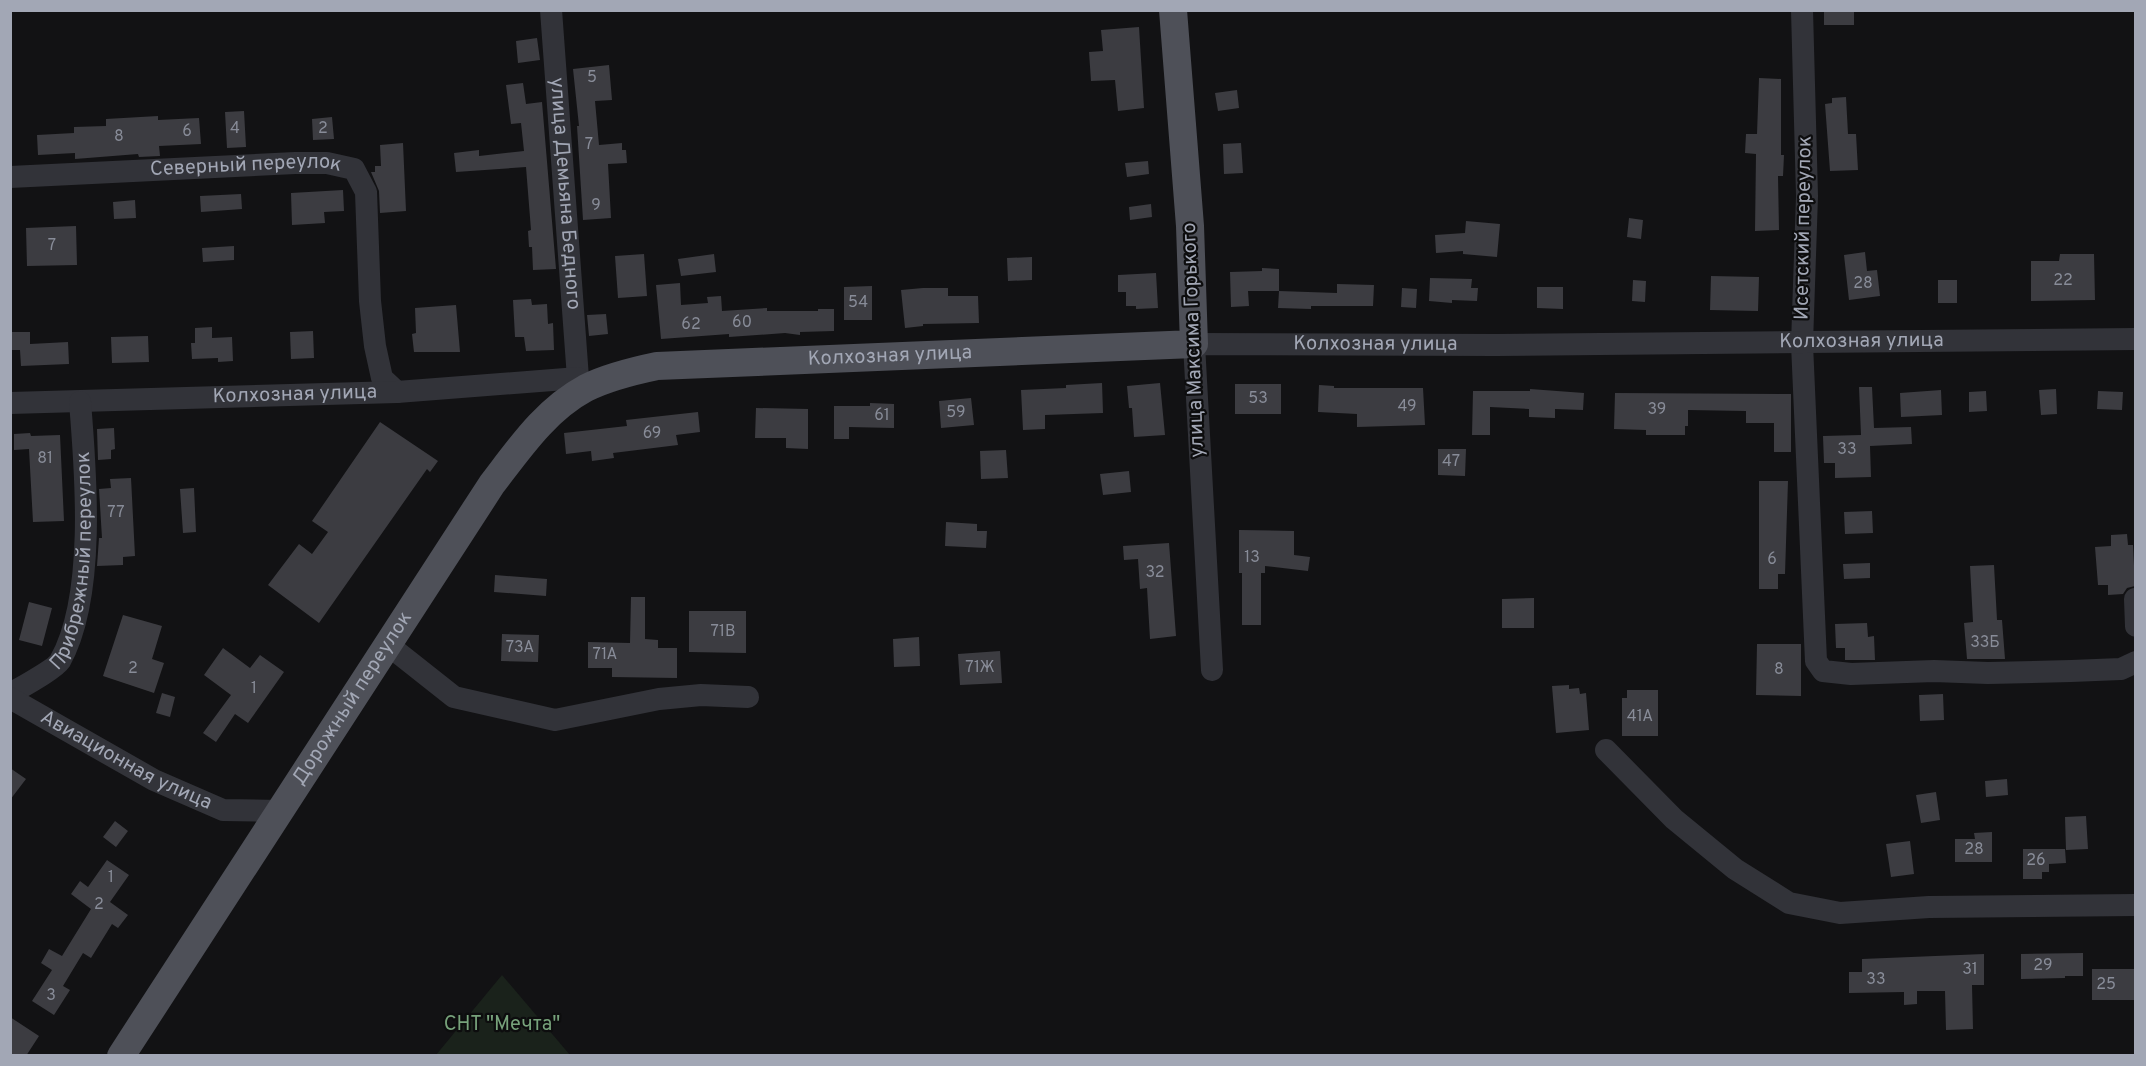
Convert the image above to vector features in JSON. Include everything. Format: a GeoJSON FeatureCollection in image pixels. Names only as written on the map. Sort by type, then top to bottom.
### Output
{"type":"FeatureCollection","features":[{"type":"Feature","properties":{"kind":"main road","name":"улица Максима Горького"},"geometry":{"type":"LineString","coordinates":[[1173,10],[1190,226],[1194,344]]}},
{"type":"Feature","properties":{"kind":"main road","name":"Колхозная улица"},"geometry":{"type":"LineString","coordinates":[[618,375],[657,366],[702,363],[1194,344]]}},
{"type":"Feature","properties":{"kind":"main road","name":"Дорожный переулок"},"geometry":{"type":"LineString","coordinates":[[121,1056],[492,484],[533,431],[582,383],[618,375]]}},
{"type":"Feature","properties":{"kind":"street","name":"улица Демьяна Бедного"},"geometry":{"type":"LineString","coordinates":[[551,10],[582,383]]}},
{"type":"Feature","properties":{"kind":"street","name":"Исетский переулок"},"geometry":{"type":"LineString","coordinates":[[1802,10],[1807,196],[1802,344],[1816,662],[1823,671],[1851,674],[2121,669],[2136,662]]}},
{"type":"Feature","properties":{"kind":"street","name":"Северный переулок"},"geometry":{"type":"LineString","coordinates":[[10,177],[295,163],[327,163],[354,169],[366,192],[370,300],[375,346],[382,378],[397,392]]}},
{"type":"Feature","properties":{"kind":"street","name":"Колхозная улица"},"geometry":{"type":"LineString","coordinates":[[1194,344],[1802,344],[2136,339]]}},
{"type":"Feature","properties":{"kind":"street","name":"улица Максима Горького"},"geometry":{"type":"LineString","coordinates":[[1194,344],[1212,670]]}},
{"type":"Feature","properties":{"kind":"street","name":"Колхозная улица"},"geometry":{"type":"LineString","coordinates":[[10,403],[397,392],[582,383]]}},
{"type":"Feature","properties":{"kind":"street","name":"Прибрежный переулок"},"geometry":{"type":"LineString","coordinates":[[10,696],[59,663],[76,620],[83,574],[86,521],[80,402]]}},
{"type":"Feature","properties":{"kind":"street"},"geometry":{"type":"LineString","coordinates":[[2135,599],[2136,626]]}},
{"type":"Feature","properties":{"kind":"street"},"geometry":{"type":"LineString","coordinates":[[387,644],[454,697],[555,720],[659,699],[701,695],[748,697]]}},
{"type":"Feature","properties":{"kind":"street","name":"Авиационная улица"},"geometry":{"type":"LineString","coordinates":[[10,696],[154,780],[174,789],[224,810],[281,811]]}},
{"type":"Feature","properties":{"kind":"street"},"geometry":{"type":"LineString","coordinates":[[1606,750],[1683,826],[1735,869],[1789,903],[1840,913],[1929,907],[2136,905]]}},
{"type":"Feature","properties":{"kind":"green space","name":"СНТ \"Мечта\""},"geometry":{"type":"Polygon","coordinates":[[[502,975],[570,1055],[436,1055],[502,975]]]}},
{"type":"Feature","properties":{"kind":"building"},"geometry":{"type":"Polygon","coordinates":[[[1824,10],[1854,10],[1854,25],[1824,25],[1824,10]]]}},
{"type":"Feature","properties":{"kind":"building"},"geometry":{"type":"Polygon","coordinates":[[[1139,27],[1144,108],[1118,111],[1115,80],[1091,81],[1089,52],[1103,51],[1101,30],[1139,27]]]}},
{"type":"Feature","properties":{"kind":"building"},"geometry":{"type":"Polygon","coordinates":[[[537,38],[540,60],[518,63],[516,41],[537,38]]]}},
{"type":"Feature","properties":{"kind":"building"},"geometry":{"type":"Polygon","coordinates":[[[609,65],[612,100],[595,101],[599,145],[622,143],[622,150],[626,150],[627,163],[608,164],[611,218],[583,220],[577,126],[579,126],[573,69],[609,65]]]}},
{"type":"Feature","properties":{"kind":"building"},"geometry":{"type":"Polygon","coordinates":[[[1759,78],[1781,79],[1781,155],[1784,155],[1783,176],[1778,176],[1779,230],[1755,231],[1756,154],[1745,153],[1746,134],[1757,134],[1759,78]]]}},
{"type":"Feature","properties":{"kind":"building"},"geometry":{"type":"Polygon","coordinates":[[[523,83],[526,104],[542,102],[556,269],[533,270],[532,247],[529,247],[528,231],[531,230],[526,167],[456,172],[454,153],[479,150],[479,156],[524,151],[521,123],[511,124],[506,85],[523,83]]]}},
{"type":"Feature","properties":{"kind":"building"},"geometry":{"type":"Polygon","coordinates":[[[1237,90],[1239,108],[1218,111],[1215,93],[1237,90]]]}},
{"type":"Feature","properties":{"kind":"building"},"geometry":{"type":"Polygon","coordinates":[[[1846,97],[1848,134],[1856,134],[1858,170],[1830,171],[1825,104],[1832,103],[1832,98],[1846,97]]]}},
{"type":"Feature","properties":{"kind":"building"},"geometry":{"type":"Polygon","coordinates":[[[244,111],[246,147],[227,148],[225,112],[244,111]]]}},
{"type":"Feature","properties":{"kind":"building"},"geometry":{"type":"Polygon","coordinates":[[[158,116],[158,120],[199,118],[201,144],[159,146],[160,156],[139,157],[138,154],[75,159],[75,153],[38,155],[37,135],[74,133],[74,127],[106,126],[106,119],[158,116]]]}},
{"type":"Feature","properties":{"kind":"building"},"geometry":{"type":"Polygon","coordinates":[[[332,117],[334,139],[313,140],[312,119],[332,117]]]}},
{"type":"Feature","properties":{"kind":"building"},"geometry":{"type":"Polygon","coordinates":[[[403,143],[406,211],[380,213],[379,191],[371,172],[375,172],[375,166],[381,166],[380,145],[403,143]]]}},
{"type":"Feature","properties":{"kind":"building"},"geometry":{"type":"Polygon","coordinates":[[[1241,143],[1243,173],[1224,174],[1223,144],[1241,143]]]}},
{"type":"Feature","properties":{"kind":"building"},"geometry":{"type":"Polygon","coordinates":[[[1148,161],[1149,174],[1127,177],[1125,163],[1148,161]]]}},
{"type":"Feature","properties":{"kind":"building"},"geometry":{"type":"Polygon","coordinates":[[[343,190],[344,211],[324,212],[325,223],[292,225],[291,193],[343,190]]]}},
{"type":"Feature","properties":{"kind":"building"},"geometry":{"type":"Polygon","coordinates":[[[241,194],[242,209],[201,212],[200,196],[241,194]]]}},
{"type":"Feature","properties":{"kind":"building"},"geometry":{"type":"Polygon","coordinates":[[[135,200],[136,218],[114,219],[113,202],[135,200]]]}},
{"type":"Feature","properties":{"kind":"building"},"geometry":{"type":"Polygon","coordinates":[[[1151,204],[1152,217],[1130,220],[1129,207],[1151,204]]]}},
{"type":"Feature","properties":{"kind":"building"},"geometry":{"type":"Polygon","coordinates":[[[1629,218],[1643,220],[1641,239],[1627,237],[1629,218]]]}},
{"type":"Feature","properties":{"kind":"building"},"geometry":{"type":"Polygon","coordinates":[[[1466,221],[1500,224],[1497,257],[1463,254],[1463,251],[1436,253],[1435,235],[1465,233],[1466,221]]]}},
{"type":"Feature","properties":{"kind":"building"},"geometry":{"type":"Polygon","coordinates":[[[76,226],[77,265],[27,266],[26,228],[76,226]]]}},
{"type":"Feature","properties":{"kind":"building"},"geometry":{"type":"Polygon","coordinates":[[[234,246],[234,260],[203,262],[202,248],[234,246]]]}},
{"type":"Feature","properties":{"kind":"building"},"geometry":{"type":"Polygon","coordinates":[[[1865,252],[1867,271],[1877,270],[1880,296],[1849,300],[1844,255],[1865,252]]]}},
{"type":"Feature","properties":{"kind":"building"},"geometry":{"type":"Polygon","coordinates":[[[644,254],[647,296],[618,298],[615,256],[644,254]]]}},
{"type":"Feature","properties":{"kind":"building"},"geometry":{"type":"Polygon","coordinates":[[[714,254],[716,272],[681,276],[678,259],[714,254]]]}},
{"type":"Feature","properties":{"kind":"building"},"geometry":{"type":"Polygon","coordinates":[[[2060,254],[2094,254],[2095,300],[2031,301],[2031,261],[2059,261],[2060,254]]]}},
{"type":"Feature","properties":{"kind":"building"},"geometry":{"type":"Polygon","coordinates":[[[1032,257],[1032,280],[1008,281],[1007,258],[1032,257]]]}},
{"type":"Feature","properties":{"kind":"building"},"geometry":{"type":"Polygon","coordinates":[[[1262,268],[1279,269],[1279,291],[1248,291],[1249,306],[1231,307],[1230,272],[1262,271],[1262,268]]]}},
{"type":"Feature","properties":{"kind":"building"},"geometry":{"type":"Polygon","coordinates":[[[1156,273],[1158,308],[1136,309],[1136,306],[1126,306],[1126,292],[1118,292],[1118,275],[1156,273]]]}},
{"type":"Feature","properties":{"kind":"building"},"geometry":{"type":"Polygon","coordinates":[[[1711,276],[1759,277],[1758,311],[1710,310],[1711,276]]]}},
{"type":"Feature","properties":{"kind":"building"},"geometry":{"type":"Polygon","coordinates":[[[1430,278],[1472,279],[1471,288],[1478,288],[1477,301],[1452,300],[1452,303],[1429,301],[1430,278]]]}},
{"type":"Feature","properties":{"kind":"building"},"geometry":{"type":"Polygon","coordinates":[[[1633,280],[1646,281],[1645,302],[1632,301],[1633,280]]]}},
{"type":"Feature","properties":{"kind":"building"},"geometry":{"type":"Polygon","coordinates":[[[1938,280],[1957,280],[1957,303],[1938,303],[1938,280]]]}},
{"type":"Feature","properties":{"kind":"building"},"geometry":{"type":"Polygon","coordinates":[[[680,283],[681,305],[708,303],[707,297],[721,296],[722,311],[767,308],[767,311],[834,309],[834,331],[800,332],[800,335],[785,333],[729,337],[729,334],[661,339],[656,285],[680,283]]]}},
{"type":"Feature","properties":{"kind":"building"},"geometry":{"type":"Polygon","coordinates":[[[1337,284],[1374,285],[1373,306],[1278,308],[1279,291],[1337,293],[1337,284]]]}},
{"type":"Feature","properties":{"kind":"building"},"geometry":{"type":"Polygon","coordinates":[[[872,286],[872,320],[844,320],[844,287],[872,286]]]}},
{"type":"Feature","properties":{"kind":"building"},"geometry":{"type":"Polygon","coordinates":[[[1537,287],[1563,287],[1563,309],[1537,308],[1537,287]]]}},
{"type":"Feature","properties":{"kind":"building"},"geometry":{"type":"Polygon","coordinates":[[[948,288],[948,296],[978,296],[979,323],[923,324],[923,326],[905,328],[901,290],[948,288]]]}},
{"type":"Feature","properties":{"kind":"building"},"geometry":{"type":"Polygon","coordinates":[[[1402,288],[1417,289],[1416,308],[1401,307],[1402,288]]]}},
{"type":"Feature","properties":{"kind":"building"},"geometry":{"type":"Polygon","coordinates":[[[531,299],[532,305],[547,304],[548,324],[553,323],[554,350],[526,351],[524,337],[515,337],[513,300],[531,299]]]}},
{"type":"Feature","properties":{"kind":"building"},"geometry":{"type":"Polygon","coordinates":[[[456,305],[460,352],[414,352],[412,334],[416,333],[415,308],[456,305]]]}},
{"type":"Feature","properties":{"kind":"building"},"geometry":{"type":"Polygon","coordinates":[[[606,314],[608,334],[589,336],[587,315],[606,314]]]}},
{"type":"Feature","properties":{"kind":"building"},"geometry":{"type":"Polygon","coordinates":[[[212,327],[212,338],[232,337],[233,361],[218,362],[218,358],[192,359],[191,343],[195,343],[195,328],[212,327]]]}},
{"type":"Feature","properties":{"kind":"building"},"geometry":{"type":"Polygon","coordinates":[[[313,331],[314,358],[291,359],[290,332],[313,331]]]}},
{"type":"Feature","properties":{"kind":"building"},"geometry":{"type":"Polygon","coordinates":[[[10,332],[30,332],[30,344],[68,342],[69,364],[21,366],[20,350],[10,350],[10,332]]]}},
{"type":"Feature","properties":{"kind":"building"},"geometry":{"type":"Polygon","coordinates":[[[148,336],[149,362],[112,363],[111,337],[148,336]]]}},
{"type":"Feature","properties":{"kind":"building"},"geometry":{"type":"Polygon","coordinates":[[[1102,383],[1103,413],[1045,415],[1045,429],[1023,430],[1021,390],[1066,388],[1066,385],[1102,383]]]}},
{"type":"Feature","properties":{"kind":"building"},"geometry":{"type":"Polygon","coordinates":[[[1160,383],[1165,435],[1134,437],[1132,408],[1129,408],[1127,386],[1160,383]]]}},
{"type":"Feature","properties":{"kind":"building"},"geometry":{"type":"Polygon","coordinates":[[[1235,384],[1281,384],[1281,414],[1235,414],[1235,384]]]}},
{"type":"Feature","properties":{"kind":"building"},"geometry":{"type":"Polygon","coordinates":[[[1319,385],[1334,386],[1334,388],[1423,388],[1425,425],[1357,427],[1357,414],[1318,412],[1319,385]]]}},
{"type":"Feature","properties":{"kind":"building"},"geometry":{"type":"Polygon","coordinates":[[[1859,387],[1872,387],[1874,428],[1911,427],[1912,444],[1870,446],[1871,477],[1835,478],[1835,463],[1824,463],[1823,436],[1861,435],[1859,387]]]}},
{"type":"Feature","properties":{"kind":"building"},"geometry":{"type":"Polygon","coordinates":[[[1530,389],[1584,393],[1583,410],[1555,409],[1555,418],[1529,417],[1529,409],[1490,407],[1490,435],[1472,435],[1473,391],[1530,391],[1530,389]]]}},
{"type":"Feature","properties":{"kind":"building"},"geometry":{"type":"Polygon","coordinates":[[[2056,389],[2057,414],[2041,415],[2039,390],[2056,389]]]}},
{"type":"Feature","properties":{"kind":"building"},"geometry":{"type":"Polygon","coordinates":[[[1941,390],[1942,415],[1901,417],[1900,393],[1941,390]]]}},
{"type":"Feature","properties":{"kind":"building"},"geometry":{"type":"Polygon","coordinates":[[[1986,391],[1987,411],[1969,412],[1969,392],[1986,391]]]}},
{"type":"Feature","properties":{"kind":"building"},"geometry":{"type":"Polygon","coordinates":[[[2098,391],[2123,392],[2122,410],[2097,409],[2098,391]]]}},
{"type":"Feature","properties":{"kind":"building"},"geometry":{"type":"Polygon","coordinates":[[[1615,393],[1791,394],[1791,452],[1774,452],[1774,423],[1746,423],[1746,411],[1688,410],[1688,426],[1685,426],[1685,435],[1646,435],[1646,430],[1614,429],[1615,393]]]}},
{"type":"Feature","properties":{"kind":"building"},"geometry":{"type":"Polygon","coordinates":[[[971,398],[974,425],[941,428],[939,401],[971,398]]]}},
{"type":"Feature","properties":{"kind":"building"},"geometry":{"type":"Polygon","coordinates":[[[870,403],[894,404],[894,428],[849,427],[849,439],[834,439],[834,406],[870,406],[870,403]]]}},
{"type":"Feature","properties":{"kind":"building"},"geometry":{"type":"Polygon","coordinates":[[[756,408],[808,409],[808,449],[786,448],[786,438],[755,438],[756,408]]]}},
{"type":"Feature","properties":{"kind":"building"},"geometry":{"type":"Polygon","coordinates":[[[698,412],[700,432],[676,435],[678,445],[613,453],[614,458],[592,461],[591,451],[566,454],[564,433],[627,426],[626,420],[698,412]]]}},
{"type":"Feature","properties":{"kind":"building"},"geometry":{"type":"Polygon","coordinates":[[[380,422],[438,461],[430,472],[427,469],[319,623],[268,585],[299,544],[312,554],[328,532],[312,521],[380,422]]]}},
{"type":"Feature","properties":{"kind":"building"},"geometry":{"type":"Polygon","coordinates":[[[114,428],[115,449],[111,450],[111,459],[98,460],[97,429],[114,428]]]}},
{"type":"Feature","properties":{"kind":"building"},"geometry":{"type":"Polygon","coordinates":[[[30,433],[31,436],[60,435],[64,521],[33,522],[29,449],[14,450],[14,434],[30,433]]]}},
{"type":"Feature","properties":{"kind":"building"},"geometry":{"type":"Polygon","coordinates":[[[1438,449],[1466,449],[1465,476],[1438,475],[1438,449]]]}},
{"type":"Feature","properties":{"kind":"building"},"geometry":{"type":"Polygon","coordinates":[[[1006,450],[1008,478],[981,479],[980,451],[1006,450]]]}},
{"type":"Feature","properties":{"kind":"building"},"geometry":{"type":"Polygon","coordinates":[[[1129,471],[1131,492],[1103,495],[1100,474],[1129,471]]]}},
{"type":"Feature","properties":{"kind":"building"},"geometry":{"type":"Polygon","coordinates":[[[131,478],[135,556],[123,557],[123,565],[97,566],[99,538],[102,538],[99,489],[111,488],[110,479],[131,478]]]}},
{"type":"Feature","properties":{"kind":"building"},"geometry":{"type":"Polygon","coordinates":[[[1759,481],[1788,481],[1785,574],[1778,574],[1778,589],[1759,589],[1759,481]]]}},
{"type":"Feature","properties":{"kind":"building"},"geometry":{"type":"Polygon","coordinates":[[[194,488],[196,532],[183,533],[180,489],[194,488]]]}},
{"type":"Feature","properties":{"kind":"building"},"geometry":{"type":"Polygon","coordinates":[[[1872,511],[1873,533],[1845,534],[1844,512],[1872,511]]]}},
{"type":"Feature","properties":{"kind":"building"},"geometry":{"type":"Polygon","coordinates":[[[946,522],[977,524],[977,531],[987,531],[986,548],[945,546],[946,522]]]}},
{"type":"Feature","properties":{"kind":"building"},"geometry":{"type":"Polygon","coordinates":[[[1239,530],[1294,531],[1294,555],[1310,557],[1308,571],[1265,566],[1265,573],[1261,573],[1261,625],[1242,625],[1239,530]]]}},
{"type":"Feature","properties":{"kind":"building"},"geometry":{"type":"Polygon","coordinates":[[[2127,534],[2128,545],[2133,545],[2135,586],[2127,588],[2123,594],[2108,595],[2108,585],[2098,585],[2095,547],[2111,546],[2111,535],[2127,534]]]}},
{"type":"Feature","properties":{"kind":"building"},"geometry":{"type":"Polygon","coordinates":[[[1169,543],[1176,636],[1150,639],[1147,588],[1140,589],[1138,559],[1124,560],[1123,546],[1169,543]]]}},
{"type":"Feature","properties":{"kind":"building"},"geometry":{"type":"Polygon","coordinates":[[[1870,563],[1870,578],[1844,579],[1843,564],[1870,563]]]}},
{"type":"Feature","properties":{"kind":"building"},"geometry":{"type":"Polygon","coordinates":[[[1994,565],[1997,620],[2002,620],[2005,659],[1967,659],[1964,623],[1973,622],[1970,566],[1994,565]]]}},
{"type":"Feature","properties":{"kind":"building"},"geometry":{"type":"Polygon","coordinates":[[[495,575],[547,579],[546,596],[494,592],[495,575]]]}},
{"type":"Feature","properties":{"kind":"building"},"geometry":{"type":"Polygon","coordinates":[[[631,597],[645,597],[645,639],[658,640],[658,648],[677,648],[677,678],[612,677],[612,668],[588,668],[588,642],[630,643],[631,597]]]}},
{"type":"Feature","properties":{"kind":"building"},"geometry":{"type":"Polygon","coordinates":[[[1534,598],[1534,628],[1502,628],[1502,599],[1534,598]]]}},
{"type":"Feature","properties":{"kind":"building"},"geometry":{"type":"Polygon","coordinates":[[[29,602],[52,608],[42,646],[19,640],[29,602]]]}},
{"type":"Feature","properties":{"kind":"building"},"geometry":{"type":"Polygon","coordinates":[[[689,611],[746,611],[746,653],[689,652],[689,611]]]}},
{"type":"Feature","properties":{"kind":"building"},"geometry":{"type":"Polygon","coordinates":[[[123,615],[162,626],[152,659],[164,663],[154,693],[103,676],[123,615]]]}},
{"type":"Feature","properties":{"kind":"building"},"geometry":{"type":"Polygon","coordinates":[[[1867,623],[1868,637],[1874,636],[1875,660],[1845,660],[1845,648],[1836,648],[1835,624],[1867,623]]]}},
{"type":"Feature","properties":{"kind":"building"},"geometry":{"type":"Polygon","coordinates":[[[502,634],[539,635],[538,662],[501,661],[502,634]]]}},
{"type":"Feature","properties":{"kind":"building"},"geometry":{"type":"Polygon","coordinates":[[[919,637],[920,666],[894,667],[893,639],[919,637]]]}},
{"type":"Feature","properties":{"kind":"building"},"geometry":{"type":"Polygon","coordinates":[[[1757,644],[1801,644],[1801,696],[1756,695],[1757,644]]]}},
{"type":"Feature","properties":{"kind":"building"},"geometry":{"type":"Polygon","coordinates":[[[223,648],[250,668],[260,655],[284,672],[248,723],[235,714],[216,742],[203,733],[231,695],[204,675],[223,648]]]}},
{"type":"Feature","properties":{"kind":"building"},"geometry":{"type":"Polygon","coordinates":[[[1000,651],[1002,683],[960,685],[958,654],[1000,651]]]}},
{"type":"Feature","properties":{"kind":"building"},"geometry":{"type":"Polygon","coordinates":[[[1569,685],[1569,689],[1579,688],[1580,694],[1586,693],[1589,730],[1556,733],[1552,686],[1569,685]]]}},
{"type":"Feature","properties":{"kind":"building"},"geometry":{"type":"Polygon","coordinates":[[[1627,690],[1658,690],[1658,736],[1622,736],[1622,698],[1627,698],[1627,690]]]}},
{"type":"Feature","properties":{"kind":"building"},"geometry":{"type":"Polygon","coordinates":[[[162,693],[175,697],[170,717],[156,713],[162,693]]]}},
{"type":"Feature","properties":{"kind":"building"},"geometry":{"type":"Polygon","coordinates":[[[1943,694],[1944,720],[1920,721],[1919,695],[1943,694]]]}},
{"type":"Feature","properties":{"kind":"building"},"geometry":{"type":"Polygon","coordinates":[[[10,768],[26,779],[10,800],[10,768]]]}},
{"type":"Feature","properties":{"kind":"building"},"geometry":{"type":"Polygon","coordinates":[[[2007,779],[2008,795],[1986,797],[1985,781],[2007,779]]]}},
{"type":"Feature","properties":{"kind":"building"},"geometry":{"type":"Polygon","coordinates":[[[1936,792],[1940,820],[1921,823],[1916,795],[1936,792]]]}},
{"type":"Feature","properties":{"kind":"building"},"geometry":{"type":"Polygon","coordinates":[[[2086,816],[2088,849],[2066,850],[2065,817],[2086,816]]]}},
{"type":"Feature","properties":{"kind":"building"},"geometry":{"type":"Polygon","coordinates":[[[115,821],[128,831],[116,847],[103,837],[115,821]]]}},
{"type":"Feature","properties":{"kind":"building"},"geometry":{"type":"Polygon","coordinates":[[[1992,832],[1992,862],[1955,862],[1955,839],[1975,839],[1974,833],[1992,832]]]}},
{"type":"Feature","properties":{"kind":"building"},"geometry":{"type":"Polygon","coordinates":[[[1910,841],[1914,874],[1891,877],[1886,844],[1910,841]]]}},
{"type":"Feature","properties":{"kind":"building"},"geometry":{"type":"Polygon","coordinates":[[[2023,849],[2065,849],[2066,863],[2049,864],[2049,872],[2042,872],[2042,879],[2023,879],[2023,849]]]}},
{"type":"Feature","properties":{"kind":"building"},"geometry":{"type":"Polygon","coordinates":[[[107,860],[129,875],[110,902],[128,915],[118,928],[112,924],[91,958],[83,953],[63,986],[70,990],[54,1015],[32,1001],[52,970],[41,963],[49,949],[62,956],[91,909],[71,894],[80,881],[88,887],[107,860]]]}},
{"type":"Feature","properties":{"kind":"building"},"geometry":{"type":"Polygon","coordinates":[[[2083,953],[2083,976],[2021,979],[2021,954],[2083,953]]]}},
{"type":"Feature","properties":{"kind":"building"},"geometry":{"type":"Polygon","coordinates":[[[1984,954],[1984,985],[1972,985],[1973,1029],[1946,1030],[1945,991],[1917,991],[1917,1004],[1904,1005],[1904,992],[1849,993],[1849,972],[1862,972],[1862,959],[1984,954]]]}},
{"type":"Feature","properties":{"kind":"building"},"geometry":{"type":"Polygon","coordinates":[[[2092,969],[2136,969],[2136,1000],[2092,1000],[2092,969]]]}},
{"type":"Feature","properties":{"kind":"building"},"geometry":{"type":"Polygon","coordinates":[[[10,1017],[39,1036],[26,1056],[10,1056],[10,1017]]]}}]}
